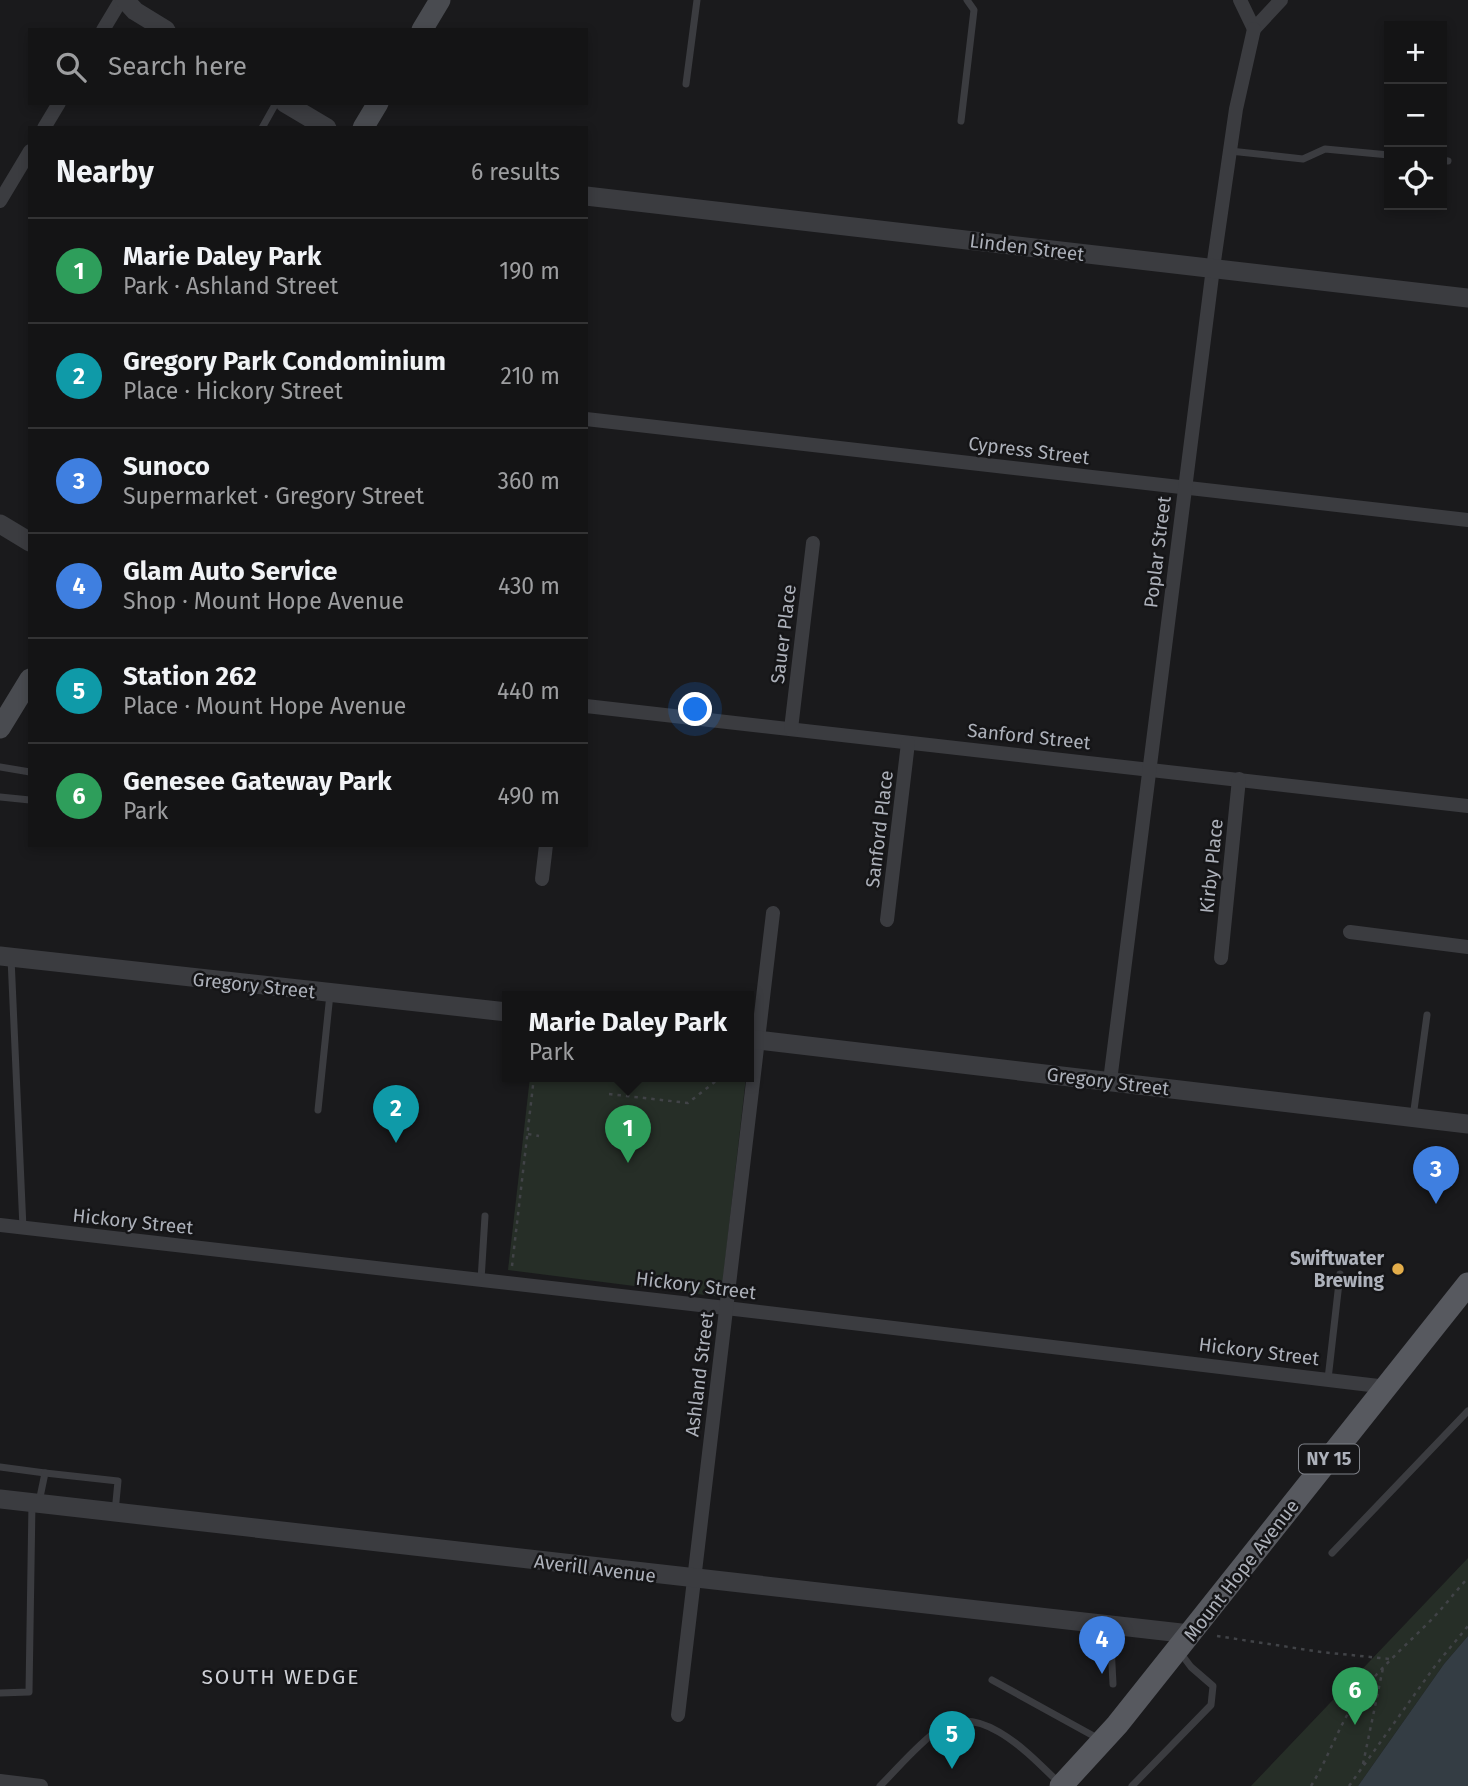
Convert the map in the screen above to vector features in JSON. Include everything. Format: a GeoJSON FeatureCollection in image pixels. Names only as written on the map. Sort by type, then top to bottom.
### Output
{"type":"FeatureCollection","features":[{"type":"Feature","properties":{"kind":"main road"},"geometry":{"type":"LineString","coordinates":[[423,28],[440,0]]}},
{"type":"Feature","properties":{"kind":"main road"},"geometry":{"type":"LineString","coordinates":[[364,126],[377,105]]}},
{"type":"Feature","properties":{"kind":"main road"},"geometry":{"type":"LineString","coordinates":[[0,728],[28,682]]}},
{"type":"Feature","properties":{"kind":"main road","name":"Mount Hope Avenue"},"geometry":{"type":"LineString","coordinates":[[1062,1786],[1103,1741],[1184,1642],[1468,1284]]}},
{"type":"Feature","properties":{"kind":"street"},"geometry":{"type":"LineString","coordinates":[[104,28],[123,0],[163,28]]}},
{"type":"Feature","properties":{"kind":"street"},"geometry":{"type":"LineString","coordinates":[[1240,0],[1254,29],[1281,0]]}},
{"type":"Feature","properties":{"kind":"street","name":"Poplar Street"},"geometry":{"type":"LineString","coordinates":[[1110,1081],[1213,268],[1236,109],[1254,29]]}},
{"type":"Feature","properties":{"kind":"street"},"geometry":{"type":"LineString","coordinates":[[45,126],[58,105]]}},
{"type":"Feature","properties":{"kind":"street"},"geometry":{"type":"LineString","coordinates":[[288,105],[324,126]]}},
{"type":"Feature","properties":{"kind":"street"},"geometry":{"type":"LineString","coordinates":[[0,201],[28,155]]}},
{"type":"Feature","properties":{"kind":"street","name":"Linden Street"},"geometry":{"type":"LineString","coordinates":[[588,196],[1468,298]]}},
{"type":"Feature","properties":{"kind":"street","name":"Cypress Street"},"geometry":{"type":"LineString","coordinates":[[588,419],[1468,520]]}},
{"type":"Feature","properties":{"kind":"street"},"geometry":{"type":"LineString","coordinates":[[0,524],[28,541]]}},
{"type":"Feature","properties":{"kind":"street","name":"Sauer Place"},"geometry":{"type":"LineString","coordinates":[[791,729],[813,543]]}},
{"type":"Feature","properties":{"kind":"street","name":"Sanford Street"},"geometry":{"type":"LineString","coordinates":[[588,706],[1468,806]]}},
{"type":"Feature","properties":{"kind":"street","name":"Sanford Place"},"geometry":{"type":"LineString","coordinates":[[887,920],[908,743]]}},
{"type":"Feature","properties":{"kind":"street","name":"Kirby Place"},"geometry":{"type":"LineString","coordinates":[[1220,958],[1239,779]]}},
{"type":"Feature","properties":{"kind":"street"},"geometry":{"type":"LineString","coordinates":[[542,879],[546,847]]}},
{"type":"Feature","properties":{"kind":"street","name":"Ashland Street"},"geometry":{"type":"LineString","coordinates":[[754,1027],[773,913]]}},
{"type":"Feature","properties":{"kind":"street"},"geometry":{"type":"LineString","coordinates":[[1350,932],[1468,947]]}},
{"type":"Feature","properties":{"kind":"street","name":"Gregory Street"},"geometry":{"type":"LineString","coordinates":[[6,957],[502,1011]]}},
{"type":"Feature","properties":{"kind":"street","name":"Gregory Street"},"geometry":{"type":"LineString","coordinates":[[754,1039],[1468,1124]]}},
{"type":"Feature","properties":{"kind":"street","name":"Ashland Street"},"geometry":{"type":"LineString","coordinates":[[678,1715],[726,1308],[748,1082]]}},
{"type":"Feature","properties":{"kind":"street","name":"Hickory Street"},"geometry":{"type":"LineString","coordinates":[[0,1225],[1387,1387]]}},
{"type":"Feature","properties":{"kind":"street","name":"Averill Avenue"},"geometry":{"type":"LineString","coordinates":[[0,1499],[1110,1626],[1184,1642]]}},
{"type":"Feature","properties":{"kind":"street"},"geometry":{"type":"LineString","coordinates":[[0,1781],[41,1786]]}},
{"type":"Feature","properties":{"kind":"lane"},"geometry":{"type":"LineString","coordinates":[[687,84],[697,0]]}},
{"type":"Feature","properties":{"kind":"lane"},"geometry":{"type":"LineString","coordinates":[[961,121],[974,10],[967,0]]}},
{"type":"Feature","properties":{"kind":"lane"},"geometry":{"type":"LineString","coordinates":[[263,126],[275,105]]}},
{"type":"Feature","properties":{"kind":"lane"},"geometry":{"type":"LineString","coordinates":[[1230,151],[1303,159],[1325,149],[1384,155]]}},
{"type":"Feature","properties":{"kind":"lane"},"geometry":{"type":"LineString","coordinates":[[0,767],[28,772]]}},
{"type":"Feature","properties":{"kind":"lane"},"geometry":{"type":"LineString","coordinates":[[0,797],[28,800]]}},
{"type":"Feature","properties":{"kind":"lane"},"geometry":{"type":"LineString","coordinates":[[6,957],[23,1228]]}},
{"type":"Feature","properties":{"kind":"lane"},"geometry":{"type":"LineString","coordinates":[[318,1110],[330,993]]}},
{"type":"Feature","properties":{"kind":"lane"},"geometry":{"type":"LineString","coordinates":[[1413,1117],[1427,1015]]}},
{"type":"Feature","properties":{"kind":"lane"},"geometry":{"type":"LineString","coordinates":[[481,1280],[485,1216]]}},
{"type":"Feature","properties":{"kind":"lane"},"geometry":{"type":"LineString","coordinates":[[1328,1379],[1340,1274]]}},
{"type":"Feature","properties":{"kind":"lane"},"geometry":{"type":"LineString","coordinates":[[1332,1553],[1468,1411]]}},
{"type":"Feature","properties":{"kind":"lane"},"geometry":{"type":"LineString","coordinates":[[0,1467],[118,1480],[115,1513]]}},
{"type":"Feature","properties":{"kind":"lane"},"geometry":{"type":"LineString","coordinates":[[0,1693],[29,1692],[35,1503],[45,1474]]}},
{"type":"Feature","properties":{"kind":"lane"},"geometry":{"type":"LineString","coordinates":[[1110,1626],[1113,1684]]}},
{"type":"Feature","properties":{"kind":"lane"},"geometry":{"type":"LineString","coordinates":[[1132,1786],[1211,1705],[1213,1686],[1191,1667],[1184,1642]]}},
{"type":"Feature","properties":{"kind":"lane"},"geometry":{"type":"LineString","coordinates":[[992,1680],[1103,1741]]}},
{"type":"Feature","properties":{"kind":"lane"},"geometry":{"type":"LineString","coordinates":[[880,1786],[941,1727],[961,1721],[984,1725],[1005,1735],[1030,1754],[1062,1786]]}},
{"type":"Feature","properties":{"kind":"path"},"geometry":{"type":"LineString","coordinates":[[512,1266],[533,1082]]}},
{"type":"Feature","properties":{"kind":"path"},"geometry":{"type":"LineString","coordinates":[[609,1094],[688,1103],[715,1082]]}},
{"type":"Feature","properties":{"kind":"path"},"geometry":{"type":"LineString","coordinates":[[528,1134],[539,1136]]}},
{"type":"Feature","properties":{"kind":"path"},"geometry":{"type":"LineString","coordinates":[[1311,1786],[1352,1707],[1369,1683],[1468,1578]]}},
{"type":"Feature","properties":{"kind":"path"},"geometry":{"type":"LineString","coordinates":[[1349,1786],[1435,1666],[1468,1626]]}},
{"type":"Feature","properties":{"kind":"path"},"geometry":{"type":"LineString","coordinates":[[1217,1636],[1321,1652],[1390,1659]]}},
{"type":"Feature","properties":{"kind":"path"},"geometry":{"type":"LineString","coordinates":[[1363,1766],[1383,1668]]}},
{"type":"Feature","properties":{"kind":"shaded area"},"geometry":{"type":"Polygon","coordinates":[[[529,1082],[745,1082],[721,1297],[508,1270],[529,1082]]]}},
{"type":"Feature","properties":{"kind":"shaded area"},"geometry":{"type":"Polygon","coordinates":[[[1468,1558],[1468,1636],[1444,1664],[1358,1786],[1251,1786],[1468,1558]]]}},
{"type":"Feature","properties":{"kind":"shaded area"},"geometry":{"type":"Polygon","coordinates":[[[1468,1636],[1468,1786],[1358,1786],[1444,1664],[1468,1636]]]}},
{"type":"Feature","properties":{"kind":"place","name":"Gregory Park Condominium"},"geometry":{"type":"Point","coordinates":[396,1143]}},
{"type":"Feature","properties":{"kind":"place","name":"Marie Daley Park"},"geometry":{"type":"Point","coordinates":[628,1163]}},
{"type":"Feature","properties":{"kind":"place","name":"Sunoco"},"geometry":{"type":"Point","coordinates":[1436,1204]}},
{"type":"Feature","properties":{"kind":"place","name":"Swiftwater Brewing"},"geometry":{"type":"Point","coordinates":[1398,1269]}},
{"type":"Feature","properties":{"kind":"place","name":"Glam Auto Service"},"geometry":{"type":"Point","coordinates":[1102,1674]}},
{"type":"Feature","properties":{"kind":"place","name":"Genesee Gateway Park"},"geometry":{"type":"Point","coordinates":[1355,1725]}},
{"type":"Feature","properties":{"kind":"place","name":"Station 262"},"geometry":{"type":"Point","coordinates":[952,1769]}},
{"type":"Feature","properties":{"kind":"district","name":"SOUTH WEDGE"},"geometry":{"type":"Point","coordinates":[281,1677]}}]}
